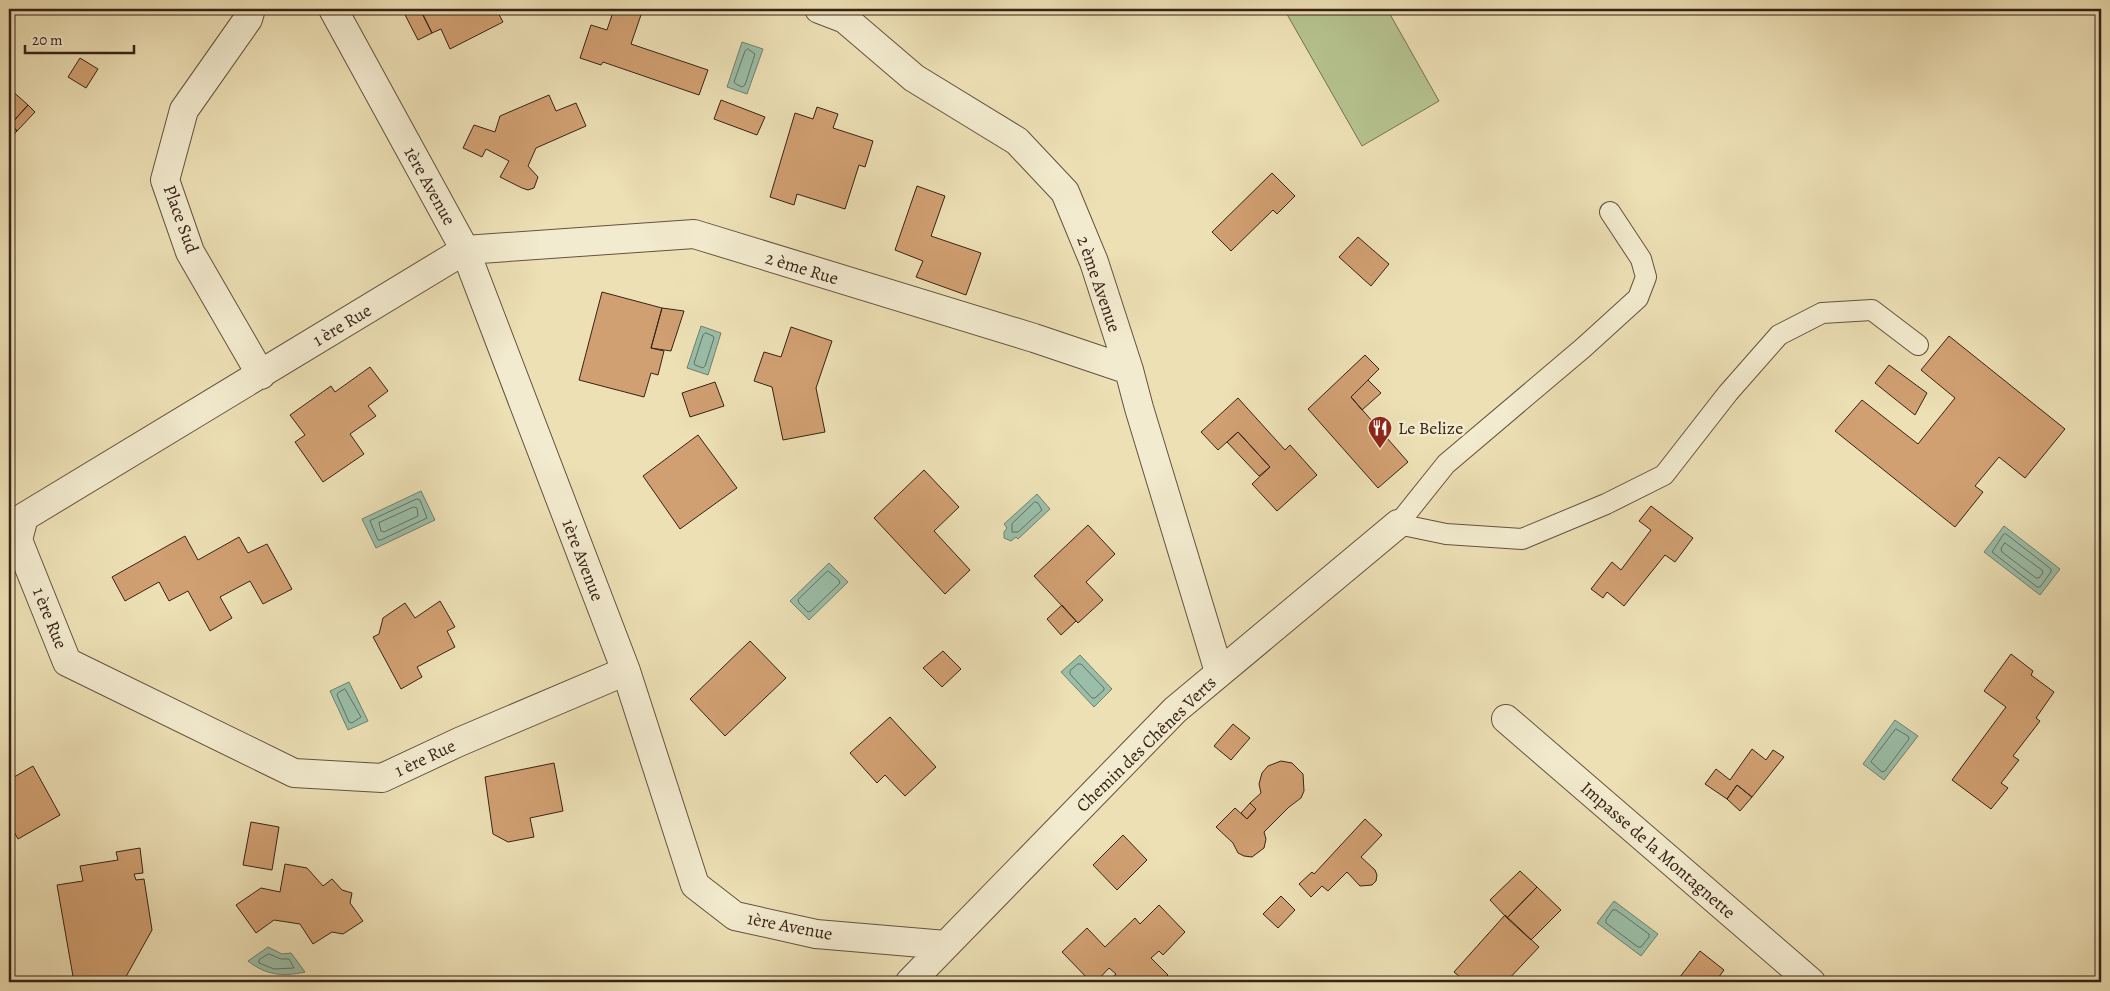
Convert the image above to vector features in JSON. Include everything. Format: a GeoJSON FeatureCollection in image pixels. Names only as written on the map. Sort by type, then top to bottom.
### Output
{"type":"FeatureCollection","features":[{"type":"Feature","properties":{"kind":"street","name":"Place Sud"},"geometry":{"type":"LineString","coordinates":[[251,9],[248,19],[184,110],[165,180],[190,252],[260,375]]}},
{"type":"Feature","properties":{"kind":"street","name":"1ère Avenue"},"geometry":{"type":"LineString","coordinates":[[333,9],[465,250],[626,671],[695,884],[735,916],[816,934],[946,946]]}},
{"type":"Feature","properties":{"kind":"street","name":"2 ème Avenue"},"geometry":{"type":"LineString","coordinates":[[819,9],[845,19],[914,78],[1017,141],[1065,192],[1094,262],[1129,370],[1138,408],[1219,672]]}},
{"type":"Feature","properties":{"kind":"street","name":"2 ème Rue"},"geometry":{"type":"LineString","coordinates":[[465,250],[694,234],[1034,338],[1129,370]]}},
{"type":"Feature","properties":{"kind":"street","name":"1 ère Rue"},"geometry":{"type":"LineString","coordinates":[[465,250],[260,375],[16,518],[18,540],[67,662],[294,773],[382,778],[459,742],[626,671]]}},
{"type":"Feature","properties":{"kind":"street","name":"Chemin des Chênes Verts"},"geometry":{"type":"LineString","coordinates":[[910,982],[1175,710],[1398,524]]}},
{"type":"Feature","properties":{"kind":"street","name":"Impasse de la Montagnette"},"geometry":{"type":"LineString","coordinates":[[1506,718],[1811,982]]}},
{"type":"Feature","properties":{"kind":"lane"},"geometry":{"type":"LineString","coordinates":[[1610,212],[1641,259],[1646,277],[1638,298],[1583,348],[1446,464],[1398,524],[1446,534],[1522,539],[1606,504],[1664,475],[1728,393],[1779,335],[1822,313],[1872,310],[1918,345]]}},
{"type":"Feature","properties":{"kind":"shaded area"},"geometry":{"type":"Polygon","coordinates":[[[1284,9],[1387,9],[1439,101],[1362,146],[1284,9]]]}},
{"type":"Feature","properties":{"kind":"water"},"geometry":{"type":"Polygon","coordinates":[[[742,42],[763,49],[747,94],[727,87],[742,42]]]}},
{"type":"Feature","properties":{"kind":"water"},"geometry":{"type":"Polygon","coordinates":[[[701,326],[721,333],[708,375],[687,368],[701,326]]]}},
{"type":"Feature","properties":{"kind":"water"},"geometry":{"type":"Polygon","coordinates":[[[421,491],[435,520],[376,548],[362,519],[421,491]]]}},
{"type":"Feature","properties":{"kind":"water"},"geometry":{"type":"Polygon","coordinates":[[[1037,494],[1050,509],[1018,539],[1016,537],[1011,541],[1004,538],[1004,532],[1007,528],[1004,524],[1037,494]]]}},
{"type":"Feature","properties":{"kind":"water"},"geometry":{"type":"Polygon","coordinates":[[[2004,526],[2060,569],[2040,595],[1984,552],[2004,526]]]}},
{"type":"Feature","properties":{"kind":"water"},"geometry":{"type":"Polygon","coordinates":[[[829,563],[848,582],[809,620],[790,601],[829,563]]]}},
{"type":"Feature","properties":{"kind":"water"},"geometry":{"type":"Polygon","coordinates":[[[1080,655],[1112,689],[1094,707],[1061,672],[1080,655]]]}},
{"type":"Feature","properties":{"kind":"water"},"geometry":{"type":"Polygon","coordinates":[[[349,682],[368,721],[348,730],[330,691],[349,682]]]}},
{"type":"Feature","properties":{"kind":"water"},"geometry":{"type":"Polygon","coordinates":[[[1895,720],[1918,736],[1884,780],[1863,764],[1895,720]]]}},
{"type":"Feature","properties":{"kind":"water"},"geometry":{"type":"Polygon","coordinates":[[[1614,901],[1658,934],[1641,956],[1597,923],[1614,901]]]}},
{"type":"Feature","properties":{"kind":"water"},"geometry":{"type":"Polygon","coordinates":[[[268,947],[282,954],[291,953],[305,972],[275,974],[261,969],[248,961],[268,947]]]}},
{"type":"Feature","properties":{"kind":"building"},"geometry":{"type":"Polygon","coordinates":[[[402,9],[420,9],[432,33],[418,40],[402,9]]]}},
{"type":"Feature","properties":{"kind":"building"},"geometry":{"type":"Polygon","coordinates":[[[420,9],[496,9],[503,22],[450,49],[441,29],[432,33],[420,9]]]}},
{"type":"Feature","properties":{"kind":"building"},"geometry":{"type":"Polygon","coordinates":[[[614,9],[643,9],[631,44],[708,70],[699,95],[603,62],[601,65],[580,58],[591,25],[607,30],[614,9]]]}},
{"type":"Feature","properties":{"kind":"building"},"geometry":{"type":"Polygon","coordinates":[[[80,58],[98,69],[86,88],[68,77],[80,58]]]}},
{"type":"Feature","properties":{"kind":"building"},"geometry":{"type":"Polygon","coordinates":[[[9,88],[28,105],[11,124],[17,131],[9,140],[9,88]]]}},
{"type":"Feature","properties":{"kind":"building"},"geometry":{"type":"Polygon","coordinates":[[[549,95],[556,111],[576,103],[586,126],[536,148],[528,166],[538,177],[534,188],[528,190],[500,177],[509,161],[486,149],[482,157],[463,148],[474,125],[495,132],[500,116],[549,95]]]}},
{"type":"Feature","properties":{"kind":"building"},"geometry":{"type":"Polygon","coordinates":[[[721,100],[765,117],[757,135],[714,119],[721,100]]]}},
{"type":"Feature","properties":{"kind":"building"},"geometry":{"type":"Polygon","coordinates":[[[28,105],[35,112],[17,131],[11,124],[28,105]]]}},
{"type":"Feature","properties":{"kind":"building"},"geometry":{"type":"Polygon","coordinates":[[[817,107],[838,114],[833,128],[873,141],[865,167],[859,165],[845,209],[797,194],[794,205],[770,197],[795,113],[813,119],[817,107]]]}},
{"type":"Feature","properties":{"kind":"building"},"geometry":{"type":"Polygon","coordinates":[[[1272,173],[1295,196],[1277,214],[1273,210],[1231,251],[1212,232],[1272,173]]]}},
{"type":"Feature","properties":{"kind":"building"},"geometry":{"type":"Polygon","coordinates":[[[917,186],[945,196],[931,236],[981,253],[966,295],[916,277],[923,261],[895,250],[917,186]]]}},
{"type":"Feature","properties":{"kind":"building"},"geometry":{"type":"Polygon","coordinates":[[[1358,237],[1389,264],[1371,286],[1339,257],[1358,237]]]}},
{"type":"Feature","properties":{"kind":"building"},"geometry":{"type":"Polygon","coordinates":[[[602,292],[662,308],[651,348],[664,351],[658,375],[651,373],[644,397],[579,380],[602,292]]]}},
{"type":"Feature","properties":{"kind":"building"},"geometry":{"type":"Polygon","coordinates":[[[662,308],[684,311],[671,351],[651,348],[662,308]]]}},
{"type":"Feature","properties":{"kind":"building"},"geometry":{"type":"Polygon","coordinates":[[[791,327],[832,341],[816,388],[825,432],[783,440],[772,387],[754,381],[764,352],[781,357],[791,327]]]}},
{"type":"Feature","properties":{"kind":"building"},"geometry":{"type":"Polygon","coordinates":[[[1949,336],[2065,429],[2025,478],[1999,457],[1975,486],[1983,492],[1955,527],[1835,431],[1862,400],[1918,444],[1955,398],[1921,370],[1949,336]]]}},
{"type":"Feature","properties":{"kind":"building"},"geometry":{"type":"Polygon","coordinates":[[[1365,355],[1379,369],[1351,397],[1408,462],[1378,488],[1308,409],[1365,355]]]}},
{"type":"Feature","properties":{"kind":"building"},"geometry":{"type":"Polygon","coordinates":[[[1889,365],[1927,393],[1915,415],[1875,383],[1889,365]]]}},
{"type":"Feature","properties":{"kind":"building"},"geometry":{"type":"Polygon","coordinates":[[[370,367],[388,391],[368,406],[376,416],[350,434],[364,454],[323,482],[295,442],[305,435],[290,415],[331,386],[335,392],[370,367]]]}},
{"type":"Feature","properties":{"kind":"building"},"geometry":{"type":"Polygon","coordinates":[[[1368,380],[1381,393],[1362,410],[1351,397],[1368,380]]]}},
{"type":"Feature","properties":{"kind":"building"},"geometry":{"type":"Polygon","coordinates":[[[715,382],[724,406],[690,417],[682,393],[715,382]]]}},
{"type":"Feature","properties":{"kind":"building"},"geometry":{"type":"Polygon","coordinates":[[[1238,398],[1285,450],[1290,445],[1317,475],[1277,511],[1252,484],[1270,467],[1238,432],[1218,450],[1201,432],[1238,398]]]}},
{"type":"Feature","properties":{"kind":"building"},"geometry":{"type":"Polygon","coordinates":[[[1238,432],[1270,467],[1259,476],[1227,442],[1238,432]]]}},
{"type":"Feature","properties":{"kind":"building"},"geometry":{"type":"Polygon","coordinates":[[[698,435],[737,488],[680,529],[643,476],[698,435]]]}},
{"type":"Feature","properties":{"kind":"building"},"geometry":{"type":"Polygon","coordinates":[[[924,470],[959,507],[934,531],[970,570],[945,594],[874,518],[924,470]]]}},
{"type":"Feature","properties":{"kind":"building"},"geometry":{"type":"Polygon","coordinates":[[[1651,506],[1693,538],[1675,562],[1665,555],[1624,606],[1607,592],[1603,598],[1591,589],[1612,562],[1621,570],[1651,530],[1639,521],[1651,506]]]}},
{"type":"Feature","properties":{"kind":"building"},"geometry":{"type":"Polygon","coordinates":[[[1088,525],[1115,554],[1086,582],[1103,600],[1078,623],[1034,576],[1088,525]]]}},
{"type":"Feature","properties":{"kind":"building"},"geometry":{"type":"Polygon","coordinates":[[[185,536],[198,560],[239,537],[248,553],[267,544],[292,589],[263,604],[250,581],[220,597],[232,618],[210,631],[188,591],[169,601],[159,582],[125,601],[112,577],[185,536]]]}},
{"type":"Feature","properties":{"kind":"building"},"geometry":{"type":"Polygon","coordinates":[[[440,601],[455,627],[447,631],[455,647],[417,667],[422,677],[401,689],[373,637],[379,634],[383,618],[405,603],[415,618],[440,601]]]}},
{"type":"Feature","properties":{"kind":"building"},"geometry":{"type":"Polygon","coordinates":[[[1062,605],[1076,621],[1061,635],[1047,619],[1062,605]]]}},
{"type":"Feature","properties":{"kind":"building"},"geometry":{"type":"Polygon","coordinates":[[[750,641],[786,678],[725,736],[690,699],[750,641]]]}},
{"type":"Feature","properties":{"kind":"building"},"geometry":{"type":"Polygon","coordinates":[[[943,651],[961,669],[942,687],[923,668],[943,651]]]}},
{"type":"Feature","properties":{"kind":"building"},"geometry":{"type":"Polygon","coordinates":[[[2011,654],[2033,671],[2031,675],[2054,692],[2036,718],[2040,721],[2013,756],[2019,760],[2001,783],[2008,788],[1991,809],[1952,780],[2006,707],[1984,691],[2011,654]]]}},
{"type":"Feature","properties":{"kind":"building"},"geometry":{"type":"Polygon","coordinates":[[[890,717],[936,767],[905,796],[885,775],[877,783],[850,753],[890,717]]]}},
{"type":"Feature","properties":{"kind":"building"},"geometry":{"type":"Polygon","coordinates":[[[1233,724],[1250,738],[1231,760],[1214,746],[1233,724]]]}},
{"type":"Feature","properties":{"kind":"building"},"geometry":{"type":"Polygon","coordinates":[[[1752,749],[1766,760],[1773,750],[1784,757],[1752,797],[1737,785],[1727,799],[1705,784],[1716,769],[1730,780],[1752,749]]]}},
{"type":"Feature","properties":{"kind":"building"},"geometry":{"type":"Polygon","coordinates":[[[1281,761],[1292,763],[1303,774],[1304,791],[1301,798],[1264,832],[1266,839],[1264,848],[1252,857],[1244,856],[1238,853],[1233,843],[1216,827],[1235,808],[1247,819],[1256,809],[1250,803],[1261,793],[1259,784],[1262,773],[1268,766],[1281,761]]]}},
{"type":"Feature","properties":{"kind":"building"},"geometry":{"type":"Polygon","coordinates":[[[554,763],[563,811],[530,818],[534,837],[508,842],[493,834],[485,777],[554,763]]]}},
{"type":"Feature","properties":{"kind":"building"},"geometry":{"type":"Polygon","coordinates":[[[33,766],[60,815],[18,839],[9,823],[9,780],[33,766]]]}},
{"type":"Feature","properties":{"kind":"building"},"geometry":{"type":"Polygon","coordinates":[[[1737,785],[1752,797],[1740,811],[1727,799],[1737,785]]]}},
{"type":"Feature","properties":{"kind":"building"},"geometry":{"type":"Polygon","coordinates":[[[1250,803],[1256,809],[1247,819],[1241,813],[1250,803]]]}},
{"type":"Feature","properties":{"kind":"building"},"geometry":{"type":"Polygon","coordinates":[[[1365,819],[1382,835],[1361,857],[1375,870],[1377,875],[1376,881],[1372,885],[1360,886],[1347,872],[1328,891],[1322,886],[1311,897],[1299,884],[1312,872],[1314,874],[1365,819]]]}},
{"type":"Feature","properties":{"kind":"building"},"geometry":{"type":"Polygon","coordinates":[[[251,822],[279,827],[272,870],[243,865],[251,822]]]}},
{"type":"Feature","properties":{"kind":"building"},"geometry":{"type":"Polygon","coordinates":[[[1123,835],[1147,860],[1117,890],[1093,865],[1123,835]]]}},
{"type":"Feature","properties":{"kind":"building"},"geometry":{"type":"Polygon","coordinates":[[[140,848],[143,873],[134,874],[136,880],[144,879],[152,930],[123,982],[74,982],[57,885],[83,881],[80,866],[118,860],[116,852],[140,848]]]}},
{"type":"Feature","properties":{"kind":"building"},"geometry":{"type":"Polygon","coordinates":[[[285,864],[307,868],[323,886],[332,879],[342,890],[352,893],[350,903],[363,921],[343,934],[332,932],[313,944],[300,924],[274,920],[256,933],[236,905],[261,888],[280,892],[285,864]]]}},
{"type":"Feature","properties":{"kind":"building"},"geometry":{"type":"Polygon","coordinates":[[[1520,871],[1537,887],[1507,918],[1490,900],[1520,871]]]}},
{"type":"Feature","properties":{"kind":"building"},"geometry":{"type":"Polygon","coordinates":[[[1537,887],[1561,910],[1531,940],[1507,918],[1537,887]]]}},
{"type":"Feature","properties":{"kind":"building"},"geometry":{"type":"Polygon","coordinates":[[[1281,896],[1295,910],[1278,928],[1263,914],[1281,896]]]}},
{"type":"Feature","properties":{"kind":"building"},"geometry":{"type":"Polygon","coordinates":[[[1159,905],[1185,932],[1163,955],[1159,951],[1151,958],[1168,975],[1161,982],[1107,982],[1116,974],[1109,968],[1096,982],[1091,982],[1062,952],[1087,928],[1105,947],[1135,918],[1140,924],[1159,905]]]}},
{"type":"Feature","properties":{"kind":"building"},"geometry":{"type":"Polygon","coordinates":[[[1505,915],[1539,947],[1506,982],[1466,982],[1454,972],[1505,915]]]}},
{"type":"Feature","properties":{"kind":"building"},"geometry":{"type":"Polygon","coordinates":[[[1700,951],[1724,970],[1715,982],[1676,982],[1700,951]]]}},
{"type":"Feature","properties":{"kind":"place","name":"Le Belize"},"geometry":{"type":"Point","coordinates":[1380,449]}}]}
